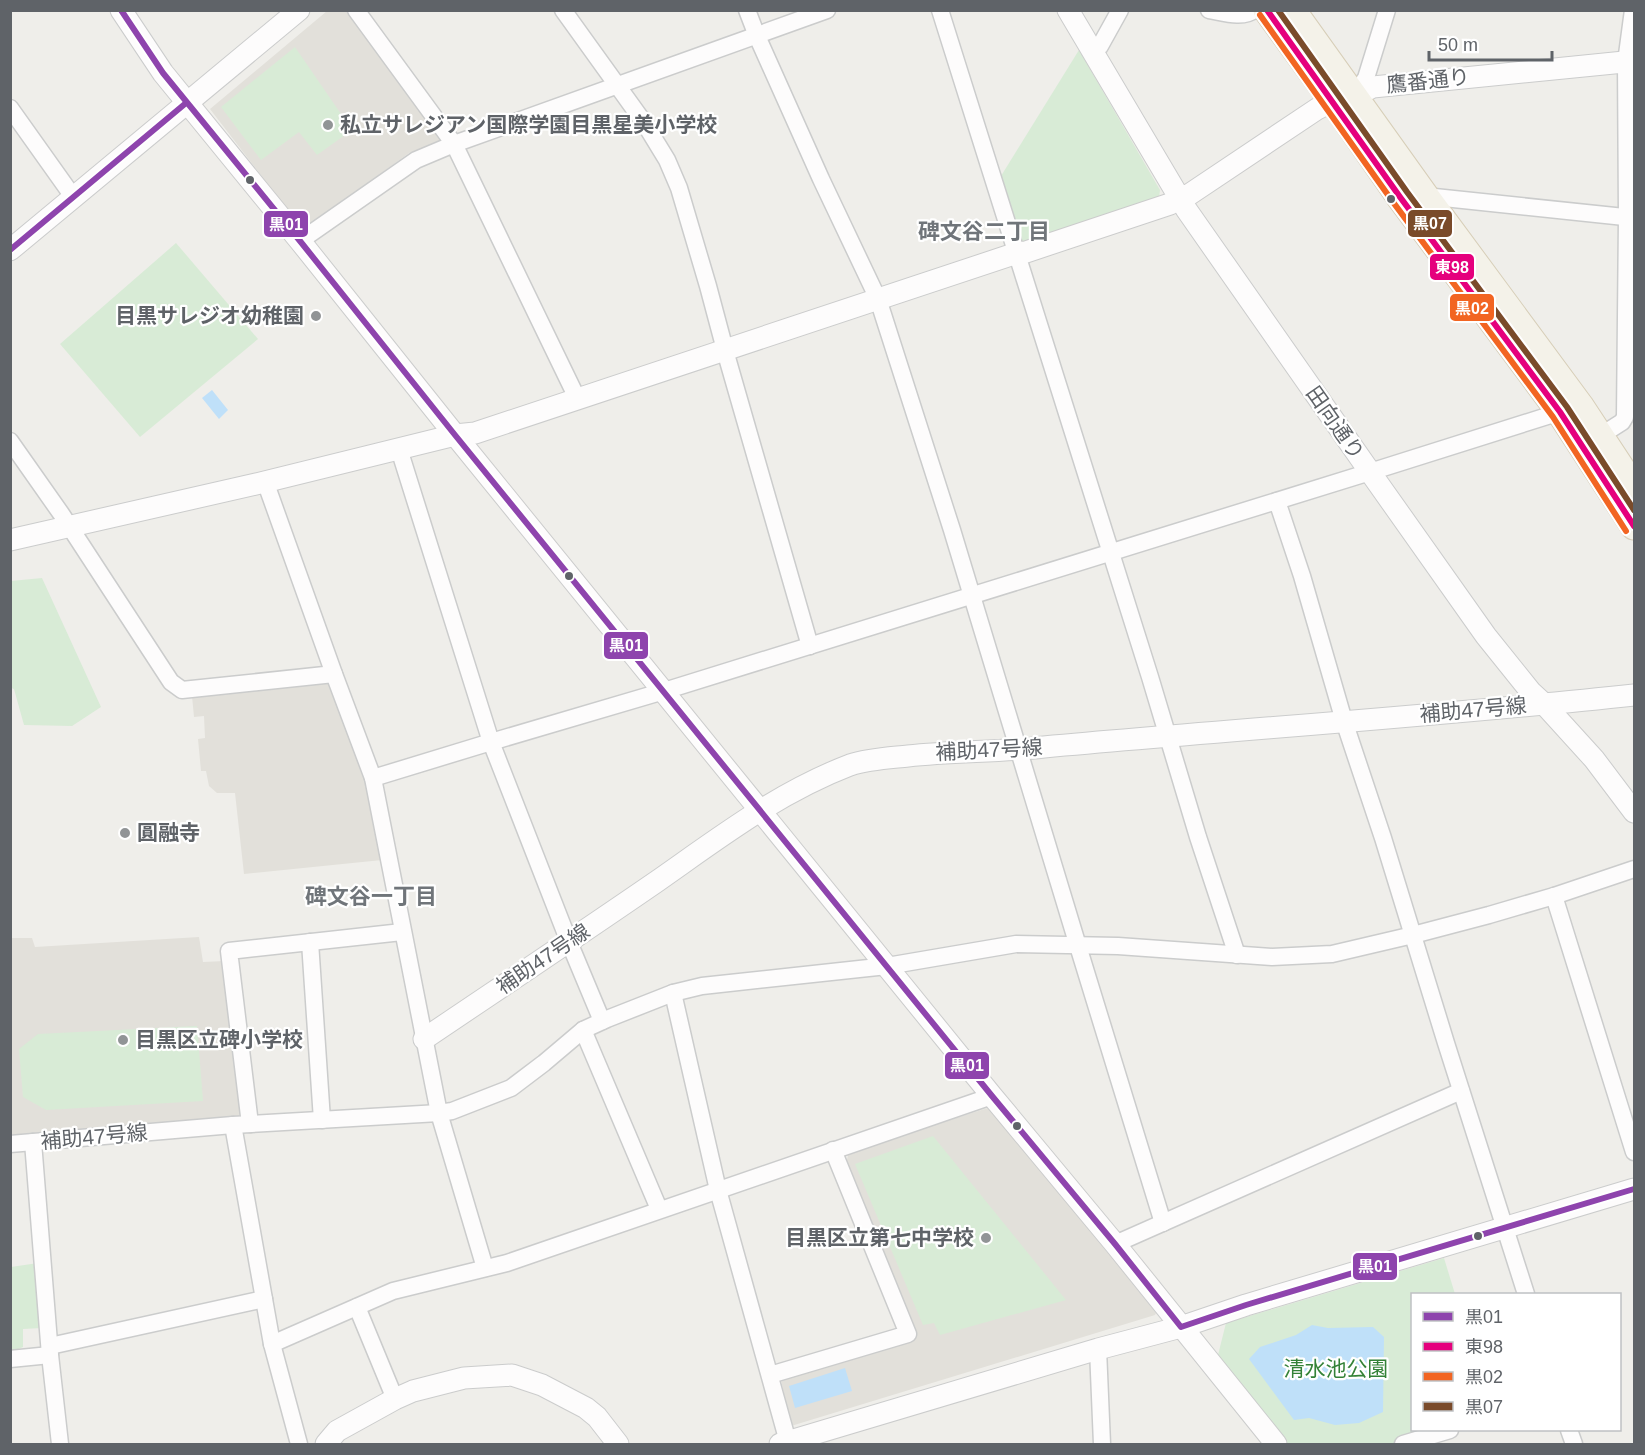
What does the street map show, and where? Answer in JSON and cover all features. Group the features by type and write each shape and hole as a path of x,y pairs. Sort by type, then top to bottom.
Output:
{"main road":[{"path":"1267,10 1425,196 1580,406 1635,488"},
{"path":"1292,10 1400,197 1560,412 1635,526"}],"street":[{"path":"121,10 163,74 186,103 1276,1444"},
{"path":"10,250 299,10"},
{"path":"356,10 454,144 578,398"},
{"path":"563,10 645,124 662,151 675,179 708,286 810,646"},
{"path":"747,10 878,299 972,595 1163,1223"},
{"path":"300,241 416,160 454,144 827,10"},
{"path":"940,10 1198,837 1237,955"},
{"name":"田向通り","path":"1068,10 1179,198 1370,472 1486,636 1531,692 1594,759 1635,812"},
{"path":"1094,52 1100,46 1120,10"},
{"path":"1209,10 1250,14 1254,10"},
{"path":"1343,99 1366,78 1387,10"},
{"path":"1600,436 1629,422 1630,62 1633,10"},
{"name":"鷹番通り","path":"10,540 265,482 455,435 475,433 1017,253 1026,252 1170,204 1190,194 1317,109 1373,87 1630,62"},
{"path":"10,108 74,198"},
{"path":"1425,196 1631,217"},
{"path":"373,778 810,646 1560,412"},
{"path":"10,441 171,682 182,690 333,674"},
{"path":"399,449 491,742 602,1021"},
{"path":"265,482 333,674 373,778 439,1113 485,1268"},
{"path":"1277,501 1302,576 1344,721 1526,1293"},
{"name":"補助47号線","path":"424,1039 760,810 802,786 855,764 933,753 1019,750 1635,695"},
{"name":"補助47号線","path":"10,1144 232,1125 452,1111 511,1088 583,1030 673,993 702,986 887,966 1016,944 1118,946 1272,957 1332,954 1413,935 1554,896 1635,869"},
{"path":"1554,896 1635,1152"},
{"path":"250,1124 230,951 402,932"},
{"path":"310,942 322,1120"},
{"path":"673,993 718,1190 770,1375 784,1443 1098,1349 1181,1327 1246,1305 1635,1189"},
{"path":"583,1030 659,1209"},
{"path":"1115,1244 1461,1091"},
{"path":"272,1344 393,1291 507,1263 992,1096"},
{"path":"232,1125 272,1344 299,1444"},
{"path":"33,1142 60,1444"},
{"path":"770,1375 908,1334 833,1150"},
{"path":"10,1359 264,1299"},
{"path":"357,1307 395,1399"},
{"path":"1098,1349 1102,1444"},
{"path":"326,1444 338,1431 413,1391 464,1378 512,1375 542,1385 586,1408 597,1417 618,1444"},
{"path":"1403,1444 1446,1431"}],"shaded area":[{"name":"私立サレジアン国際学園目黒星美小学校","path":"327,11 346,11 447,141 409,153 303,230 210,109"},
{"path":"324,681 331,685 366,781 382,860 244,874 235,793 217,793 209,786 206,771 201,771 198,739 205,738 204,716 194,717 192,696"},
{"name":"目黒区立碑小学校","path":"199,937 203,962 225,961 245,1118 11,1136 11,938 32,938 35,947"},
{"name":"目黒区立第七中学校","path":"991,1107 1156,1313 1155,1315 791,1426 781,1380 916,1337 846,1163 849,1152"}],"green space":[{"path":"295,47 352,130 317,155 299,132 261,160 221,107"},
{"path":"1079,50 1160,190 1159,198 1024,244 1020,240 1001,176"},
{"path":"176,243 258,339 140,437 60,344"},
{"path":"42,578 101,707 72,726 24,725 14,689 11,688 11,581"},
{"path":"197,1026 203,1101 46,1110 23,1097 19,1049 38,1034"},
{"path":"933,1136 1066,1300 940,1335 934,1323 923,1325 855,1164"},
{"name":"清水池公園","path":"1444,1258 1455,1293 1411,1293 1411,1431 1434,1431 1392,1444 1283,1444 1218,1355 1226,1323"},
{"path":"38,1263 42,1328 23,1329 23,1347 11,1352 11,1267"}],"water":[{"path":"212,390 228,410 219,419 202,398"},
{"path":"1312,1325 1328,1328 1373,1327 1384,1337 1383,1412 1359,1423 1335,1425 1309,1418 1294,1420 1249,1359 1260,1347 1296,1335"},
{"path":"845,1368 852,1391 795,1408 789,1386"}],"transit line":[{"name":"黒01","path":"121,10 163,73 1181,1327 1246,1305 1634,1189"},
{"name":"東98","path":"1267,10 1400,197 1560,412 1634,526"},
{"name":"黒07","path":"1278,10 1407,192 1567,407 1634,510"},
{"name":"黒02","path":"1260,15 1393,202 1553,417 1626,531"},
{"name":"黒01","path":"10,250 186,103"}],"place":[{"name":"私立サレジアン国際学園目黒星美小学校","path":"328,125"},
{"name":"目黒サレジオ幼稚園","path":"316,316"},
{"name":"圓融寺","path":"125,833"},
{"name":"目黒区立碑小学校","path":"123,1040"},
{"name":"目黒区立第七中学校","path":"986,1238"}],"district":[{"name":"碑文谷二丁目","path":"984,231"},
{"name":"碑文谷一丁目","path":"371,896"}]}
